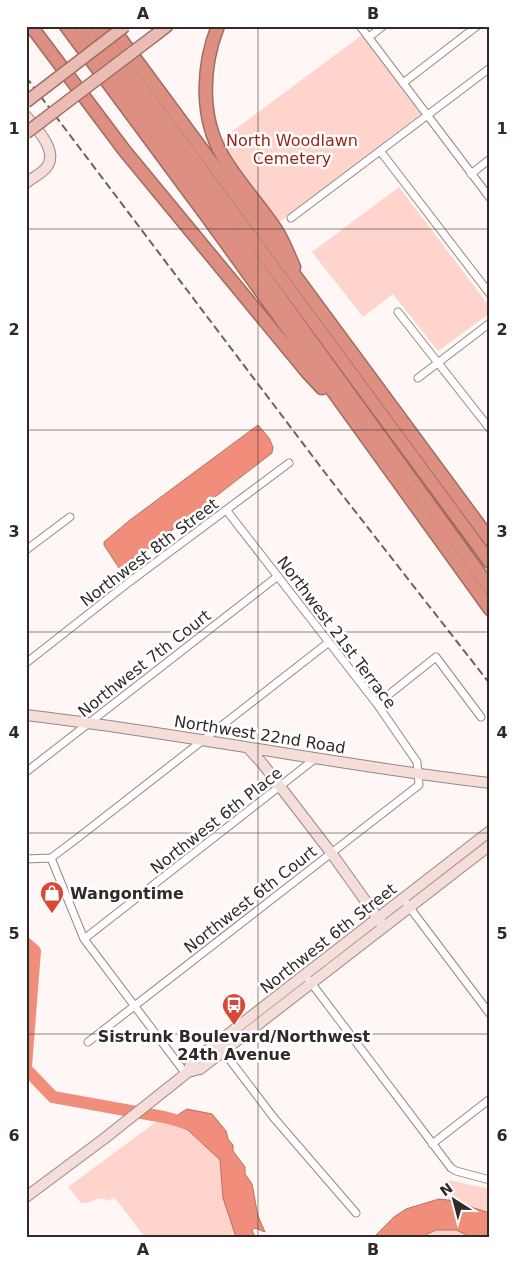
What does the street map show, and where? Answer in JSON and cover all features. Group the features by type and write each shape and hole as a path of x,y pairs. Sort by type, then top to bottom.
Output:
{"highway":[{"path":"31,26 138,167 306,372 351,418"},
{"path":"66,26 205,214 490,609"},
{"path":"81,26 490,588"},
{"path":"96,26 490,562"},
{"path":"111,26 490,540"},
{"path":"119,26 140,67"},
{"path":"218,26 210,53 206,78 207,105 214,137 226,163 278,233 306,292"}],"main road":[{"path":"26,102 125,26"},
{"path":"26,133 162,30"}],"street":[{"path":"360,26 490,198"},
{"path":"369,37 383,26"},
{"path":"403,83 477,26"},
{"path":"291,218 490,68"},
{"path":"26,116 50,151 50,161 46,168 26,183"},
{"path":"381,152 490,294"},
{"path":"471,174 490,159"},
{"path":"398,312 438,363 487,420 490,429"},
{"path":"418,378 490,323"},
{"name":"Northwest 8th Street","path":"26,663 124,586 288,464"},
{"name":"Northwest 21st Terrace","path":"227,510 377,704 417,762 419,773"},
{"path":"26,550 70,517"},
{"name":"Northwest 7th Court","path":"26,772 278,576"},
{"path":"26,859 51,858 329,642"},
{"path":"377,704 436,657 481,717"},
{"name":"Northwest 22nd Road","path":"26,715 91,723 490,783"},
{"path":"248,748 262,763 332,854 381,923"},
{"path":"261,750 262,763"},
{"name":"Northwest 6th Place","path":"84,939 316,758"},
{"name":"Northwest 6th Court","path":"88,1042 419,785 419,773"},
{"name":"Northwest 6th Street","path":"26,1196 105,1138 187,1073 200,1069 220,1047 406,903 490,831"},
{"name":"Northwest 6th Street","path":"406,903 490,845"},
{"path":"51,858 84,939 187,1073"},
{"path":"406,903 490,1014"},
{"path":"308,979 451,1168 490,1180"},
{"path":"220,1047 274,1118 356,1213"},
{"path":"432,1144 490,1099"}],"green space":[{"name":"North Woodlawn Cemetery","path":"362,35 421,114 278,223 231,157 222,141 226,136"},
{"path":"399,187 490,307 490,313 438,351 393,294 363,317 312,252"},
{"path":"160,1119 188,1130 220,1160 223,1198 236,1237 145,1237 114,1197 110,1201 100,1198 81,1203 68,1187"},
{"path":"449,1180 490,1189 490,1213 448,1200"},
{"path":"436,1230 456,1230 471,1237 421,1237"}],"shaded area":[{"path":"258,425 269,438 273,447 272,453 122,569 119,568 104,542 130,520"},
{"path":"187,1109 212,1114 226,1131 228,1139 233,1145 233,1151 245,1167 245,1174 252,1184 258,1216 265,1232 255,1228 252,1230 255,1237 236,1237 223,1198 220,1160 188,1130 178,1126 179,1114"},
{"path":"439,1199 490,1213 490,1237 471,1237 456,1230 436,1230 421,1237 374,1237 394,1217 406,1209"}],"waterway":[{"path":"26,943 35,951 26,1066"},
{"path":"26,1069 53,1097 164,1117 194,1125"}],"railway":[{"path":"26,77 326,474 490,684"}],"place":[{"name":"Wangontime","path":"52,914"},
{"name":"Sistrunk Boulevard/Northwest 24th Avenue","path":"234,1026"}]}
